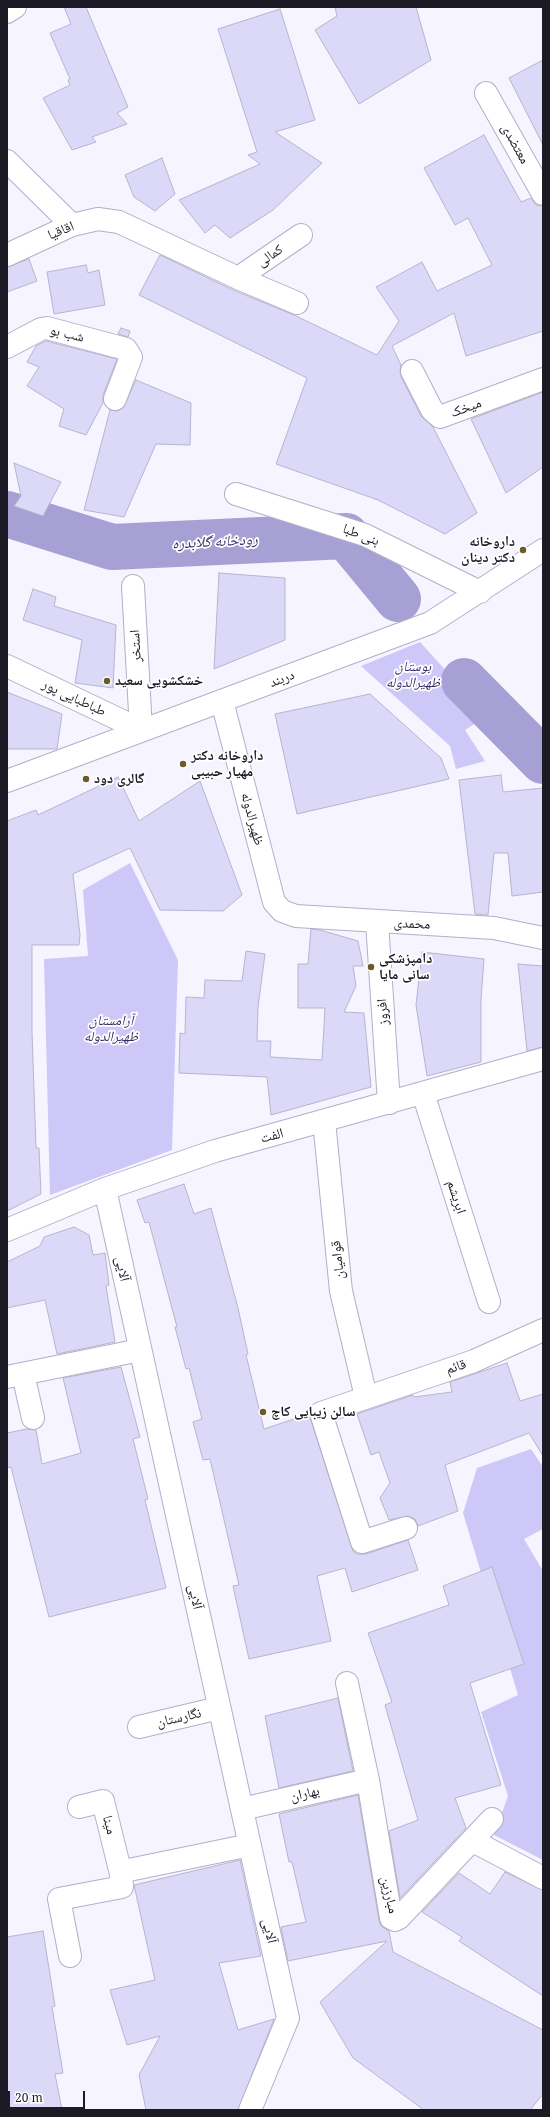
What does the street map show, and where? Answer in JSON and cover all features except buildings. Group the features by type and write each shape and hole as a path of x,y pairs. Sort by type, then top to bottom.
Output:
{"street":[{"path":"7,12 15,7"},
{"name":"معتضدی","path":"486,93 543,194"},
{"path":"7,162 72,225"},
{"name":"اقاقیا","path":"7,255 72,225 98,219 119,222 238,278 297,303"},
{"name":"کمالی","path":"238,278 301,235"},
{"name":"شب بو","path":"7,347 41,329 47,328 126,349 129,352 130,357 115,399"},
{"name":"میخک","path":"412,371 432,410 440,417 543,380"},
{"name":"بنی طبا","path":"236,494 365,535 480,592"},
{"name":"دربند","path":"7,781 141,730 222,702 430,623 543,550"},
{"name":"استخر","path":"133,586 141,730"},
{"name":"طباطبایی پور","path":"7,666 141,730"},
{"name":"ظهیرالدوله","path":"222,702 274,902 282,911"},
{"name":"محمدی","path":"282,911 296,916 494,928 543,938"},
{"name":"افروز","path":"377,922 389,1103"},
{"name":"الفت","path":"7,1230 105,1189 215,1151 543,1059"},
{"name":"ابریشم","path":"423,1093 489,1302"},
{"name":"قوامیان","path":"324,1121 341,1291 366,1397"},
{"name":"آلایی","path":"105,1189 288,2018 250,2110"},
{"name":"قائم","path":"406,1528 362,1542 321,1413 474,1361 543,1330"},
{"path":"33,1418 15,1375 140,1350"},
{"name":"مبارزین","path":"347,1683 368,1780 392,1918 395,1920 399,1918 473,1841"},
{"name":"نگارستان","path":"138,1727 219,1708"},
{"name":"بهاران","path":"242,1808 368,1780"},
{"name":"مینا","path":"79,1807 103,1801 121,1874"},
{"path":"492,1819 473,1841 543,1878"},
{"path":"70,1956 60,1899 120,1887 123,1884 121,1874 124,1871 250,1845"}],"green space":[{"name":"بوستان ظهیرالدوله","path":"420,642 487,716 465,730 485,761 456,769 450,746 361,666"},
{"name":"آرامستان ظهیرالدوله","path":"130,863 178,960 172,1150 50,1195 44,959 88,956 83,890"},
{"path":"531,1449 543,1467 543,1529 524,1539 543,1571 543,1860 494,1835 508,1796 481,1712 518,1695 463,1513 477,1468"}],"waterway":[{"name":"رودخانه گلابدره","path":"7,514 112,547 346,536 398,599"},
{"name":"رودخانه گلابدره","path":"464,681 543,761"}],"place":[{"name":"داروخانه دکتر دینان","path":"523,550"},
{"name":"خشکشویی سعید","path":"107,681"},
{"name":"داروخانه دکتر مهیار حبیبی","path":"183,764"},
{"name":"گالری دود","path":"86,779"},
{"name":"دامپزشکی سانی مایا","path":"371,967"},
{"name":"سالن زیبایی کاچ","path":"263,1412"}]}
